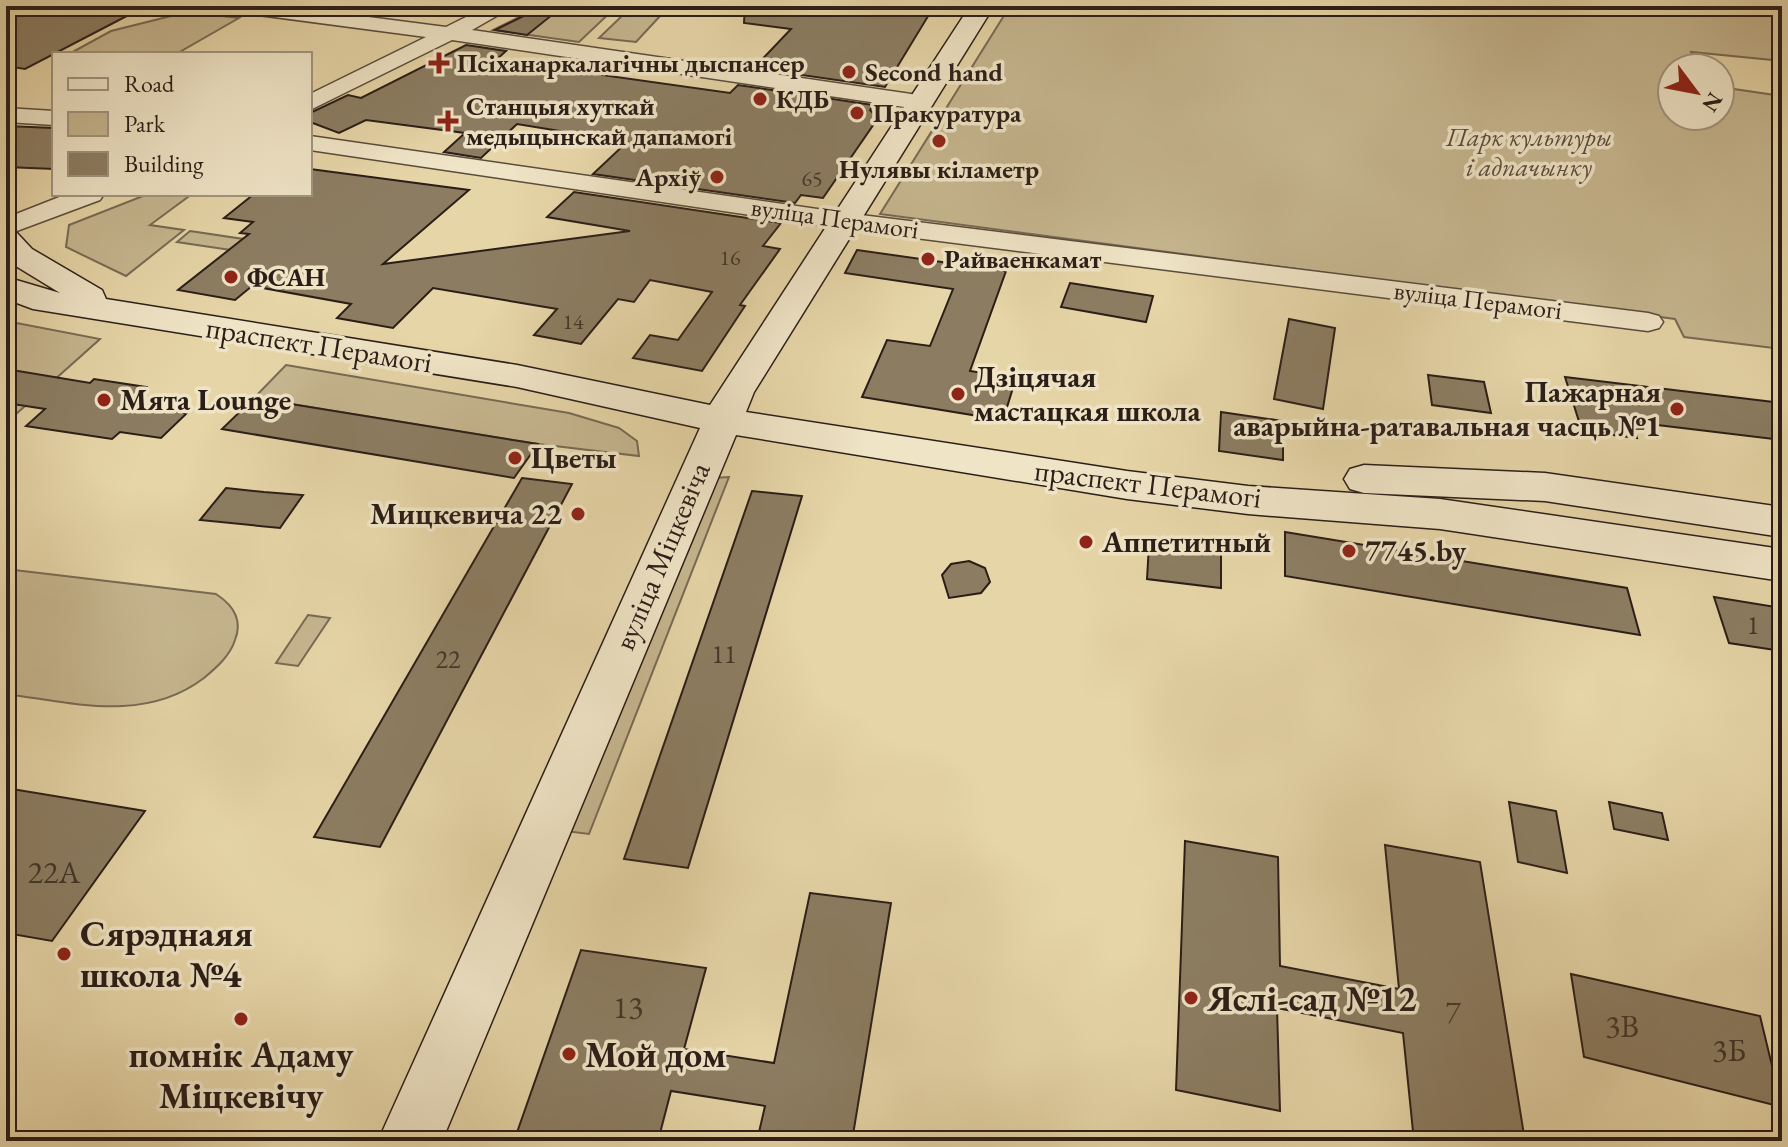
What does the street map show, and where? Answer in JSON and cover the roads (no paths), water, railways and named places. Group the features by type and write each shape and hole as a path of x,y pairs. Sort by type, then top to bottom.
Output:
{"main road":[{"name":"вуліца Міцкевіча","path":"410,1141 728,406 918,102 982,6"},
{"name":"праспект Перамогі","path":"6,240 20,256 121,311"},
{"name":"праспект Перамогі","path":"6,287 45,302 121,311 287,341 728,406 1085,454 1230,472 1545,487 1782,522"},
{"name":"праспект Перамогі","path":"728,406 1127,485 1248,500 1440,514 1782,565"}],"street":[{"path":"236,6 918,102"},
{"path":"312,102 504,6"},
{"path":"6,115 52,118"},
{"name":"вуліца Перамогі","path":"312,143 845,221 1648,322"},
{"path":"6,227 86,196"}],"place":[{"name":"Псіханаркалагічны дыспансер","path":"439,63"},
{"name":"Second hand","path":"849,72"},
{"name":"КДБ","path":"760,99"},
{"name":"Пракуратура","path":"857,113"},
{"name":"Станцыя хуткай медыцынскай дапамогі","path":"448,121"},
{"name":"Нулявы кіламетр","path":"939,141"},
{"name":"Архіў","path":"717,177"},
{"name":"Райваенкамат","path":"928,259"},
{"name":"ФСАН","path":"231,277"},
{"name":"Дзіцячая мастацкая школа","path":"958,394"},
{"name":"Мята Lounge","path":"104,400"},
{"name":"Пажарная аварыйна-ратавальная часць №1","path":"1677,409"},
{"name":"Цветы","path":"515,458"},
{"name":"Мицкевича 22","path":"578,514"},
{"name":"Аппетитный","path":"1086,542"},
{"name":"7745.by","path":"1349,551"},
{"name":"Сярэднаяя школа №4","path":"64,954"},
{"name":"Яслі-сад №12","path":"1191,998"},
{"name":"помнік Адаму Міцкевічу","path":"241,1019"},
{"name":"Мой дом","path":"569,1054"}],"park label":[{"name":"Парк культуры і адпачынку","path":"1529,152"}]}
